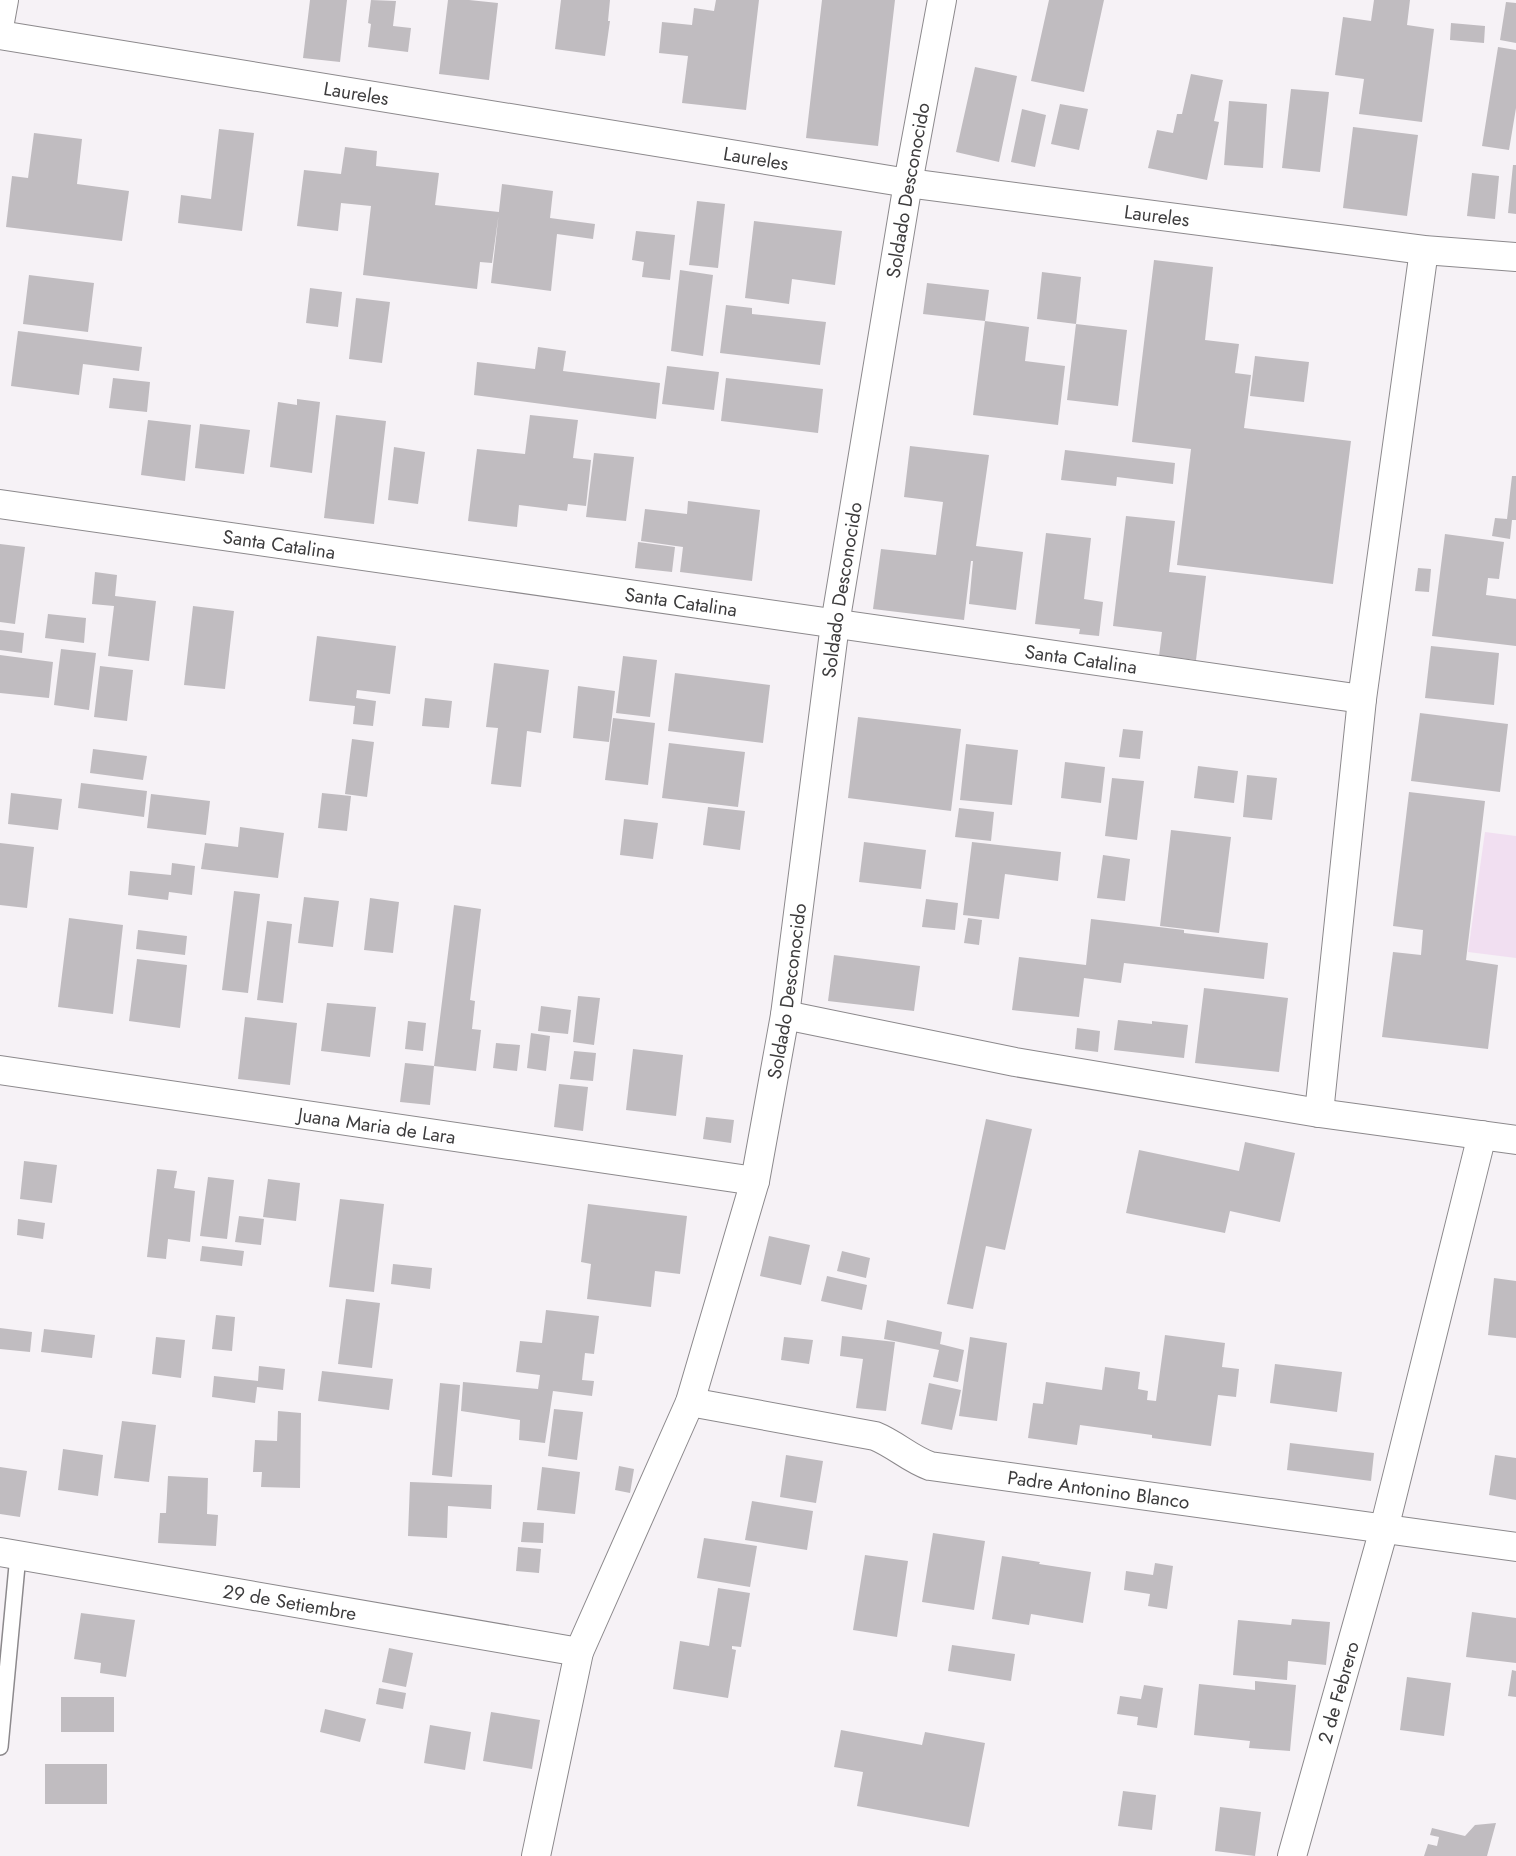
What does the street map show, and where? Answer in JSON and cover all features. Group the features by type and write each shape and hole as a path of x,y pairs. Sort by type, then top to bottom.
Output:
{"street":[{"path":"0,22 4,0"},
{"name":"Soldado Desconocido","path":"536,1856 579,1652 690,1402 755,1181 785,1015 835,624 908,183 942,0"},
{"name":"Laureles","path":"0,35 908,183 1424,250 1516,257"},
{"path":"1320,1113 1362,700 1424,250"},
{"name":"Santa Catalina","path":"0,504 1362,700"},
{"path":"785,1015 1015,1062 1320,1113 1516,1140"},
{"name":"Juana Maria de Lara","path":"0,1070 755,1181"},
{"name":"2 de Febrero","path":"1292,1856 1384,1529 1482,1135"},
{"name":"Padre Antonino Blanco","path":"690,1402 875,1436 930,1466 1516,1547"},
{"name":"29 de Setiembre","path":"9,1554 579,1652"}],"lane":[{"path":"0,1747 9,1554"}],"shaded area":[{"path":"1485,832 1516,836 1516,958 1468,952"}],"building":[{"path":"310,0 347,0 340,62 303,58"},
{"path":"371,0 396,1 393,26 411,28 408,52 368,47 371,24 368,23"},
{"path":"448,0 498,3 489,80 439,74"},
{"path":"561,0 610,0 608,21 610,21 605,56 555,49"},
{"path":"716,0 759,0 746,110 682,103 688,56 659,53 662,22 692,25 694,8 714,11"},
{"path":"822,0 895,0 878,146 806,138"},
{"path":"1049,0 1104,0 1084,92 1031,81"},
{"path":"1374,0 1410,0 1407,25 1434,29 1422,122 1359,114 1364,79 1335,75 1343,17 1371,21"},
{"path":"1506,2 1516,3 1516,43 1500,40"},
{"path":"1451,23 1485,26 1484,43 1450,40"},
{"path":"1498,47 1516,50 1516,108 1509,150 1482,146"},
{"path":"975,67 1017,76 999,162 956,152"},
{"path":"1191,74 1223,80 1214,121 1219,122 1207,180 1148,168 1157,130 1173,133 1177,114 1182,114"},
{"path":"1291,89 1329,92 1320,172 1282,168"},
{"path":"1229,101 1267,104 1263,168 1224,165"},
{"path":"1060,104 1088,109 1079,150 1051,144"},
{"path":"1022,109 1046,115 1035,167 1011,162"},
{"path":"1353,127 1418,135 1407,216 1343,208"},
{"path":"219,129 254,133 242,231 178,223 181,195 211,199"},
{"path":"34,133 82,139 77,184 129,191 122,241 6,227 12,176 28,178"},
{"path":"345,147 377,151 376,166 439,173 435,205 499,212 492,263 480,262 477,289 363,275 371,206 341,203 338,231 297,226 304,170 341,174"},
{"path":"1513,165 1516,165 1516,214 1508,213"},
{"path":"1472,173 1499,176 1495,219 1467,216"},
{"path":"502,184 553,191 550,218 595,224 593,239 557,234 551,291 491,283"},
{"path":"697,201 725,204 718,268 689,265"},
{"path":"754,221 842,231 835,285 792,279 789,304 745,298"},
{"path":"636,231 675,235 670,280 642,277 644,262 632,260"},
{"path":"1154,260 1213,267 1205,340 1239,344 1235,373 1251,375 1244,428 1351,441 1333,584 1177,565 1191,449 1132,442"},
{"path":"680,270 713,275 703,356 671,351"},
{"path":"1042,272 1081,277 1076,324 1037,319"},
{"path":"29,275 94,283 88,332 23,324"},
{"path":"927,283 989,290 985,321 923,314"},
{"path":"310,288 342,292 338,327 306,323"},
{"path":"356,298 390,302 382,363 349,359"},
{"path":"726,305 752,308 752,314 826,322 820,365 720,353"},
{"path":"985,321 1029,327 1025,361 1065,366 1058,425 973,415"},
{"path":"1076,324 1127,330 1118,406 1067,400"},
{"path":"18,331 142,347 139,371 83,364 79,395 11,386"},
{"path":"538,347 566,351 563,371 660,383 656,419 474,395 477,362 535,369"},
{"path":"1255,356 1309,362 1304,402 1250,396"},
{"path":"667,366 719,372 714,410 662,404"},
{"path":"113,378 150,382 147,412 109,408"},
{"path":"726,378 823,389 818,433 721,421"},
{"path":"297,399 320,402 312,473 270,467 278,402 297,405"},
{"path":"336,415 386,421 374,524 324,518"},
{"path":"530,415 578,420 573,458 591,460 586,506 568,504 567,511 519,505 517,527 468,521 477,449 525,454"},
{"path":"148,420 191,425 185,481 141,475"},
{"path":"200,424 250,430 244,474 195,468"},
{"path":"910,446 989,455 976,546 1023,552 1016,610 969,604 973,561 971,561 964,620 873,609 881,549 936,555 943,502 904,497"},
{"path":"394,447 425,452 418,504 388,500"},
{"path":"1065,450 1175,463 1173,484 1117,477 1116,486 1061,480"},
{"path":"594,453 634,457 626,521 586,517"},
{"path":"1512,476 1516,476 1516,520 1512,520 1510,539 1492,536 1495,518 1507,519"},
{"path":"688,501 760,510 752,581 680,572 683,547 641,541 645,509 687,514"},
{"path":"1126,516 1175,521 1169,572 1206,576 1196,660 1159,656 1162,632 1113,626"},
{"path":"1046,533 1091,538 1084,599 1103,602 1099,636 1079,634 1080,629 1035,624"},
{"path":"1445,534 1504,542 1499,579 1488,578 1486,595 1516,599 1516,646 1432,636"},
{"path":"638,542 675,547 672,572 635,568"},
{"path":"0,544 25,547 15,624 0,622"},
{"path":"1418,568 1431,569 1429,592 1415,591"},
{"path":"95,572 117,575 115,596 156,601 149,661 108,656 114,606 92,604"},
{"path":"193,606 234,611 225,689 184,685"},
{"path":"48,614 86,618 84,643 45,638"},
{"path":"0,630 24,633 22,653 0,650"},
{"path":"317,636 396,646 390,694 357,690 356,698 376,701 373,726 353,724 355,706 309,701"},
{"path":"1431,646 1499,653 1494,705 1425,698"},
{"path":"61,649 96,653 89,710 54,705"},
{"path":"0,655 53,662 49,698 0,693"},
{"path":"623,656 657,660 650,717 616,713"},
{"path":"494,663 549,670 541,733 527,731 521,787 491,784 498,728 486,727"},
{"path":"100,666 133,670 127,721 94,717"},
{"path":"675,673 770,685 763,743 668,731"},
{"path":"578,686 615,691 609,742 573,738"},
{"path":"425,698 452,701 449,728 422,726"},
{"path":"1420,713 1508,724 1500,792 1411,781"},
{"path":"858,717 961,729 951,811 848,798"},
{"path":"613,718 655,723 648,785 605,780"},
{"path":"1123,729 1143,731 1140,759 1119,757"},
{"path":"352,739 374,742 367,797 345,794"},
{"path":"669,743 745,752 738,807 662,798"},
{"path":"966,744 1018,750 1012,805 960,800"},
{"path":"93,749 147,756 143,780 90,773"},
{"path":"1065,762 1105,767 1101,803 1061,798"},
{"path":"1198,766 1238,771 1234,803 1194,798"},
{"path":"1247,775 1277,778 1272,820 1243,817"},
{"path":"1112,778 1144,781 1137,840 1105,836"},
{"path":"81,783 147,791 144,817 78,808"},
{"path":"1409,792 1485,801 1466,960 1498,965 1488,1049 1382,1037 1393,952 1421,955 1423,930 1393,926"},
{"path":"11,793 62,799 58,830 8,824"},
{"path":"322,793 351,796 347,831 318,828"},
{"path":"151,794 210,801 206,835 147,828"},
{"path":"708,807 745,811 740,850 703,845"},
{"path":"959,808 994,812 991,841 955,837"},
{"path":"624,819 658,823 653,859 620,855"},
{"path":"240,827 284,833 278,878 201,869 205,843 238,847"},
{"path":"1171,830 1231,837 1219,933 1160,926"},
{"path":"864,842 926,850 921,889 859,882"},
{"path":"972,842 1061,852 1058,881 1005,874 999,919 963,915"},
{"path":"0,843 34,847 27,908 0,905"},
{"path":"1103,855 1130,859 1125,901 1097,898"},
{"path":"172,863 195,866 192,895 169,892 168,900 128,895 130,871 171,875"},
{"path":"234,891 260,894 248,993 222,990"},
{"path":"304,897 339,901 333,947 298,943"},
{"path":"370,898 399,902 393,953 364,950"},
{"path":"926,899 958,903 955,930 922,927"},
{"path":"454,905 481,909 470,1000 475,1001 472,1029 481,1030 476,1071 434,1066"},
{"path":"69,918 123,925 113,1014 58,1007"},
{"path":"968,918 982,920 979,945 964,943"},
{"path":"1091,919 1184,930 1184,933 1268,943 1264,979 1124,963 1121,983 1084,978 1079,1017 1012,1010 1019,957 1086,965"},
{"path":"267,921 292,924 283,1003 257,1000"},
{"path":"138,930 187,936 185,955 136,949"},
{"path":"834,955 920,966 914,1011 828,1001"},
{"path":"137,959 187,965 180,1028 129,1021"},
{"path":"1204,988 1288,998 1279,1072 1195,1063"},
{"path":"578,996 600,998 594,1045 573,1042"},
{"path":"327,1003 376,1007 370,1057 321,1051"},
{"path":"541,1006 571,1010 568,1034 538,1031"},
{"path":"245,1017 297,1023 290,1085 238,1079"},
{"path":"1118,1020 1152,1024 1152,1021 1188,1025 1184,1058 1114,1050"},
{"path":"408,1021 426,1023 423,1051 405,1049"},
{"path":"1077,1028 1100,1031 1098,1052 1075,1049"},
{"path":"531,1033 550,1036 546,1071 527,1068"},
{"path":"496,1043 520,1045 517,1071 493,1068"},
{"path":"633,1049 683,1055 676,1116 626,1110"},
{"path":"574,1051 596,1053 593,1081 570,1079"},
{"path":"405,1063 434,1066 430,1105 400,1102"},
{"path":"559,1084 588,1087 583,1131 554,1127"},
{"path":"706,1117 734,1120 731,1143 703,1139"},
{"path":"986,1119 1032,1129 1005,1250 986,1246 973,1309 947,1304"},
{"path":"1245,1142 1295,1153 1280,1222 1230,1211 1225,1233 1126,1213 1139,1150 1239,1171"},
{"path":"24,1161 57,1165 52,1203 20,1199"},
{"path":"157,1169 177,1171 174,1188 195,1191 190,1242 168,1239 166,1259 147,1257"},
{"path":"208,1177 234,1180 227,1239 200,1236"},
{"path":"268,1179 300,1183 296,1221 263,1217"},
{"path":"340,1199 384,1204 374,1292 329,1287"},
{"path":"588,1204 687,1216 680,1274 655,1271 651,1307 587,1299 591,1264 581,1262"},
{"path":"239,1216 264,1219 261,1245 235,1242"},
{"path":"18,1219 45,1223 43,1239 17,1235"},
{"path":"769,1236 810,1245 801,1285 760,1276"},
{"path":"202,1246 244,1251 242,1266 200,1261"},
{"path":"842,1251 870,1258 866,1278 837,1271"},
{"path":"393,1264 432,1268 430,1289 391,1284"},
{"path":"827,1276 867,1285 862,1310 821,1301"},
{"path":"1494,1278 1516,1281 1516,1338 1488,1335"},
{"path":"346,1299 380,1303 372,1368 338,1364"},
{"path":"546,1310 599,1316 594,1354 585,1353 582,1380 594,1381 592,1396 553,1391 545,1443 519,1440 520,1420 461,1411 463,1382 538,1389 540,1375 516,1372 520,1341 542,1343"},
{"path":"216,1315 235,1317 232,1351 212,1349"},
{"path":"887,1320 942,1332 940,1344 964,1350 958,1382 933,1377 939,1350 884,1339"},
{"path":"0,1328 32,1332 30,1352 0,1349"},
{"path":"44,1329 95,1335 92,1358 41,1352"},
{"path":"1165,1335 1225,1343 1222,1367 1239,1369 1236,1397 1218,1395 1211,1446 1152,1438 1152,1435 1080,1425 1077,1445 1028,1438 1033,1403 1043,1404 1046,1382 1102,1390 1105,1367 1140,1372 1138,1389 1148,1391 1147,1400 1156,1401"},
{"path":"842,1336 895,1342 886,1411 856,1408 863,1359 840,1356"},
{"path":"156,1337 185,1340 181,1378 152,1374"},
{"path":"784,1337 813,1340 809,1364 781,1360"},
{"path":"970,1337 1007,1343 997,1421 959,1416"},
{"path":"1275,1364 1342,1372 1337,1412 1270,1403"},
{"path":"259,1366 285,1369 283,1390 257,1387 255,1403 212,1397 214,1376 258,1381"},
{"path":"322,1371 393,1379 389,1410 318,1401"},
{"path":"440,1383 460,1385 452,1477 432,1475"},
{"path":"929,1383 961,1390 952,1430 921,1424"},
{"path":"554,1409 583,1412 577,1460 548,1456"},
{"path":"278,1411 301,1413 300,1488 261,1487 262,1472 253,1472 255,1440 277,1441"},
{"path":"122,1421 156,1425 149,1482 114,1478"},
{"path":"1290,1443 1374,1453 1371,1481 1287,1470"},
{"path":"63,1449 103,1455 98,1496 58,1490"},
{"path":"786,1455 823,1461 816,1503 780,1497"},
{"path":"1495,1455 1516,1458 1516,1500 1489,1495"},
{"path":"619,1466 634,1469 630,1493 615,1490"},
{"path":"0,1467 27,1471 20,1517 0,1514"},
{"path":"542,1467 580,1472 575,1514 537,1510"},
{"path":"168,1476 208,1478 207,1514 218,1515 216,1546 158,1543 160,1513 166,1513"},
{"path":"410,1482 492,1485 491,1509 448,1506 447,1538 408,1536"},
{"path":"752,1501 813,1511 807,1550 745,1540"},
{"path":"523,1522 544,1523 543,1543 521,1542"},
{"path":"933,1533 985,1541 974,1610 922,1602"},
{"path":"704,1538 757,1546 750,1587 697,1578"},
{"path":"518,1547 541,1549 539,1573 516,1571"},
{"path":"865,1555 908,1561 897,1637 853,1630"},
{"path":"1002,1556 1091,1572 1083,1623 1031,1614 1029,1625 992,1619"},
{"path":"1155,1563 1173,1566 1167,1609 1148,1606 1150,1594 1124,1590 1126,1571 1153,1575"},
{"path":"718,1588 750,1593 741,1647 732,1646 732,1649 736,1650 728,1698 673,1689 680,1641 709,1646"},
{"path":"1472,1612 1516,1618 1516,1663 1466,1657"},
{"path":"81,1613 135,1620 126,1677 100,1673 101,1663 74,1659"},
{"path":"1292,1619 1330,1622 1326,1665 1288,1661 1287,1680 1233,1675 1238,1620 1291,1625"},
{"path":"952,1645 1015,1654 1011,1681 948,1671"},
{"path":"389,1648 413,1653 406,1687 382,1682"},
{"path":"1512,1670 1516,1671 1516,1697 1508,1696"},
{"path":"1407,1677 1451,1683 1444,1736 1400,1730"},
{"path":"1255,1681 1296,1685 1290,1751 1249,1748 1250,1741 1194,1735 1199,1684 1255,1690"},
{"path":"1144,1685 1163,1688 1157,1728 1137,1725 1138,1717 1117,1714 1120,1696 1141,1699"},
{"path":"379,1688 406,1693 403,1709 376,1704"},
{"path":"61,1697 114,1697 114,1732 61,1732"},
{"path":"325,1709 366,1719 360,1742 320,1732"},
{"path":"491,1712 540,1720 532,1769 483,1761"},
{"path":"430,1725 471,1732 465,1770 424,1763"},
{"path":"841,1730 922,1745 925,1732 985,1743 969,1827 857,1806 863,1772 834,1767"},
{"path":"45,1764 107,1764 107,1804 45,1804"},
{"path":"1123,1791 1156,1795 1152,1830 1118,1826"},
{"path":"1220,1807 1261,1812 1255,1856 1215,1851"},
{"path":"1496,1823 1487,1856 1424,1856 1428,1844 1437,1846 1439,1837 1430,1835 1432,1828 1465,1836 1475,1825"}]}
